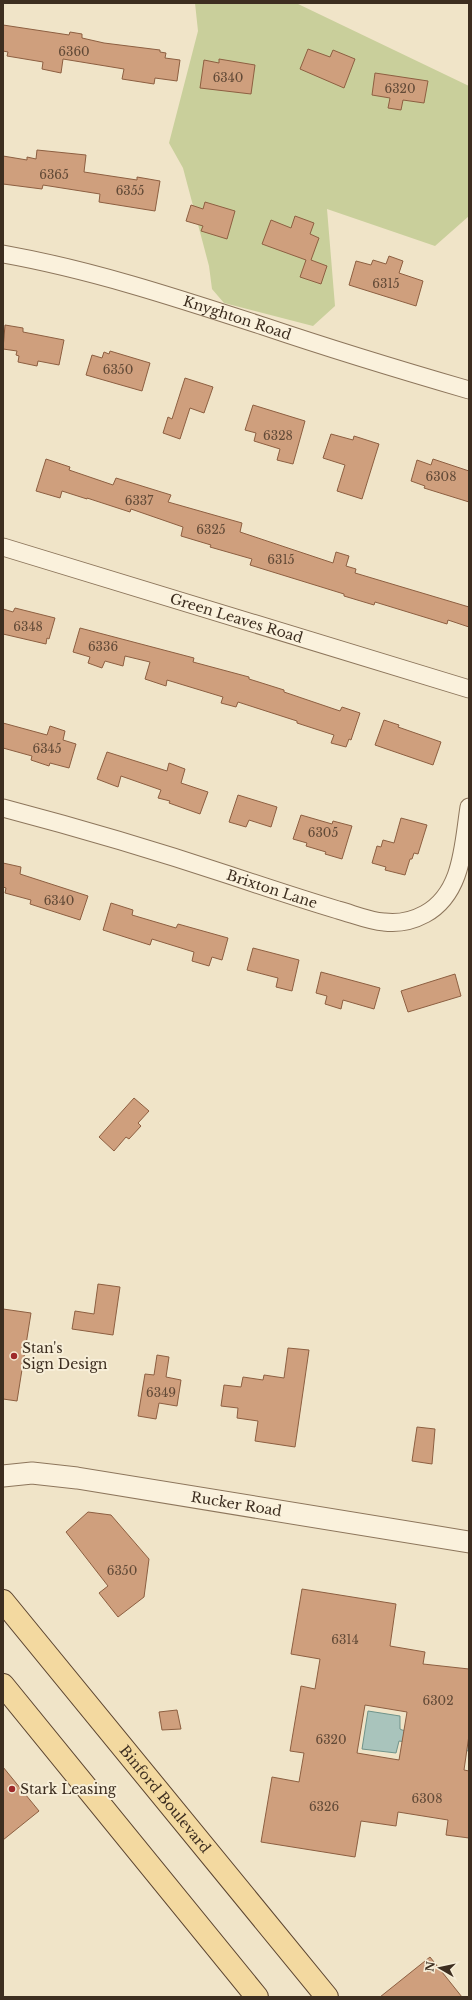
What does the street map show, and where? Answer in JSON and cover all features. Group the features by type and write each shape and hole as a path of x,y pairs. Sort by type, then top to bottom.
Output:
{"main road":[{"name":"Binford Boulevard","path":"3,1601 327,1997"},
{"path":"3,1685 257,1997"}],"street":[{"name":"Knyghton Road","path":"3,254 74,269 139,286 299,338 469,390"},
{"name":"Green Leaves Road","path":"3,547 469,689"},
{"name":"Brixton Lane","path":"3,808 150,849 376,921 394,923 413,920 426,914 438,905 449,893 458,873 469,807"},
{"name":"Rucker Road","path":"3,1476 32,1473 70,1477 469,1542"}],"green space":[{"path":"195,3 296,3 469,86 469,216 435,246 327,209 335,306 313,326 224,303 212,289 209,266 183,168 169,143 198,31"}],"water":[{"path":"368,1711 400,1716 400,1729 402,1730 469,1741 469,1751 399,1741 396,1753 362,1749"}],"building":[{"path":"3,25 69,35 70,32 82,34 82,38 104,43 160,50 160,52 166,53 165,58 180,60 177,81 155,78 154,84 122,79 124,69 63,59 61,73 42,69 43,62 7,56 8,52 3,51"},
{"path":"308,49 330,57 333,50 355,59 344,88 300,69"},
{"path":"219,59 255,65 251,94 200,88 204,60 219,63"},
{"path":"375,73 428,81 424,103 403,100 401,110 388,108 390,98 372,95"},
{"path":"37,150 86,155 84,172 137,180 137,177 160,181 155,211 99,202 100,194 43,185 42,189 3,184 3,156 27,160 27,157 36,159"},
{"path":"205,202 235,211 227,239 201,231 203,226 186,221 191,205 203,209"},
{"path":"295,216 314,223 310,234 319,238 311,260 327,266 321,284 300,277 306,260 262,244 271,220 291,228"},
{"path":"389,256 403,261 399,273 423,281 416,306 349,285 356,261 371,265 373,260 386,264"},
{"path":"5,325 23,328 23,332 64,340 59,365 38,361 37,366 18,362 19,356 16,355 17,351 3,349"},
{"path":"110,351 150,363 142,391 86,375 92,355 102,358 104,352 109,354"},
{"path":"185,378 213,387 204,413 190,408 180,439 163,433 168,417 172,419"},
{"path":"253,405 305,421 293,464 277,460 280,449 254,441 256,433 245,430"},
{"path":"331,434 353,440 354,436 379,444 362,499 337,491 345,465 323,458"},
{"path":"46,459 70,467 69,470 113,485 116,478 171,495 168,502 242,523 240,532 333,563 336,552 349,556 346,566 356,569 355,573 469,607 469,627 448,620 447,624 375,602 374,605 344,596 344,594 250,565 252,559 210,547 211,545 181,536 183,527 131,509 130,512 62,491 60,498 36,491"},
{"path":"433,459 469,471 469,502 424,488 425,486 411,481 417,460 431,465"},
{"path":"15,608 55,618 46,644 3,634 3,609 13,612"},
{"path":"80,628 194,658 193,662 249,677 249,679 284,690 284,692 340,711 342,707 360,713 351,740 349,739 346,747 331,743 334,735 297,723 297,721 238,702 236,707 221,703 223,697 167,680 166,686 145,679 150,662 125,656 123,666 105,661 102,668 88,663 90,657 73,652"},
{"path":"384,720 399,725 398,727 441,742 433,765 375,745"},
{"path":"3,723 47,735 50,726 65,731 63,740 76,744 69,768 50,763 49,766 31,760 32,756 3,748"},
{"path":"107,752 167,771 169,763 185,769 181,783 208,792 200,814 169,803 170,801 158,798 161,790 121,776 118,787 97,779"},
{"path":"238,795 277,807 271,827 249,820 246,827 229,822"},
{"path":"301,815 332,824 333,821 352,826 342,859 325,854 326,852 306,846 307,843 293,839"},
{"path":"401,818 427,825 418,854 414,853 412,859 410,859 405,875 385,870 386,867 372,863 377,846 381,847 383,840 394,843"},
{"path":"3,863 21,867 20,874 88,896 80,920 30,904 31,900 5,893 6,888 3,887"},
{"path":"111,903 133,910 132,915 176,928 178,924 228,938 222,960 212,957 209,966 192,961 194,952 152,939 150,945 103,930"},
{"path":"253,948 299,960 292,991 276,987 278,978 247,970"},
{"path":"321,972 380,988 374,1009 343,1000 341,1009 325,1004 327,996 316,993"},
{"path":"455,974 461,996 408,1012 401,991"},
{"path":"134,1098 149,1111 138,1123 141,1126 129,1139 126,1137 114,1151 99,1137"},
{"path":"98,1284 120,1287 113,1335 72,1329 75,1311 94,1314"},
{"name":"Stan's Sign Design","path":"3,1309 31,1313 17,1401 3,1399"},
{"path":"288,1348 309,1350 295,1447 255,1441 258,1421 237,1418 238,1408 221,1406 224,1385 241,1387 243,1377 263,1380 264,1375 284,1378"},
{"path":"157,1355 169,1357 166,1377 181,1380 177,1406 159,1403 156,1419 138,1416 145,1374 154,1375"},
{"path":"417,1427 435,1429 432,1464 412,1461"},
{"path":"88,1512 111,1515 149,1559 144,1597 118,1617 99,1593 108,1586 66,1532"},
{"path":"302,1589 396,1604 390,1646 425,1652 423,1664 469,1669 469,1735 464,1770 469,1771 469,1838 446,1835 448,1820 398,1812 396,1826 361,1821 355,1857 261,1842 272,1777 299,1782 304,1753 290,1751 301,1686 315,1689 320,1659 291,1654","holes":["365,1705 407,1712 399,1760 357,1753"]},
{"path":"177,1710 181,1729 162,1730 159,1712"},
{"name":"Stark Leasing","path":"3,1767 39,1811 3,1840"},
{"path":"430,1957 462,1997 380,1997"}],"place":[{"name":"Stan's Sign Design","path":"14,1356"},
{"name":"Stark Leasing","path":"12,1789"}]}
